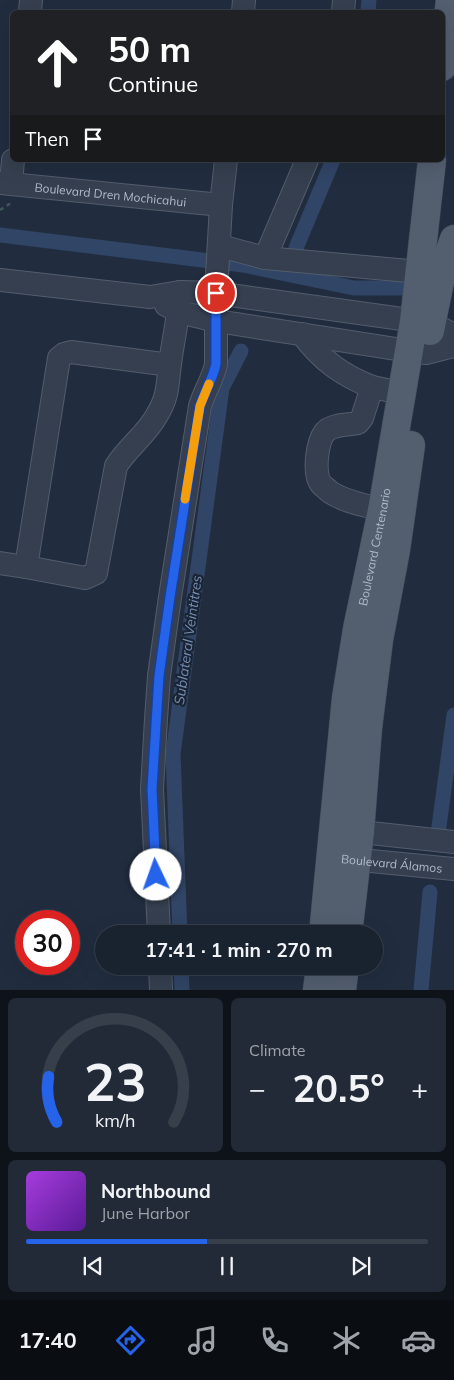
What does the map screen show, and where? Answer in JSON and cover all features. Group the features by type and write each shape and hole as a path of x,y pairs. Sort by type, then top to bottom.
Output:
{"main road":[{"path":"445,48 451,10"},
{"name":"Boulevard Centenario","path":"348,925 344,858 333,829 348,681 358,620 382,510 401,393 417,352 433,327 438,274 432,162"},
{"name":"Boulevard Centenario","path":"438,274 454,239"},
{"name":"Boulevard Centenario","path":"325,925 344,858 360,832 368,728 379,640 396,550 417,352"},
{"path":"317,990 319,975"},
{"path":"342,990 344,975"}],"street":[{"path":"5,183 12,162"},
{"path":"159,925 152,797 159,676 200,406 204,392 214,375 216,364 218,266 221,205 226,162"},
{"path":"265,258 305,162"},
{"name":"Boulevard Dren Mochicahui","path":"5,183 221,205"},
{"path":"0,563 85,578 96,573 116,466 124,454 149,428 158,414 168,390 180,302 218,266 265,258 438,274"},
{"path":"218,266 433,327"},
{"path":"0,280 180,302 217,321 417,352 454,346"},
{"path":"302,334 315,352 352,379 372,387 401,393"},
{"path":"26,568 59,358 71,352 170,365"},
{"path":"372,387 362,418 358,423 338,426 326,431 320,442 317,472 320,484 330,492 344,499 382,510"},
{"path":"333,829 454,842"},
{"name":"Boulevard Álamos","path":"344,858 454,869"},
{"path":"160,975 161,990"}],"waterway":[{"path":"368,10 369,0"},
{"path":"296,248 332,162"},
{"path":"0,235 243,265 354,288 415,288"},
{"name":"Sublateral Veintitres","path":"180,925 173,754 222,388 241,351"},
{"path":"438,834 454,715"},
{"path":"421,990 430,892"},
{"name":"Sublateral Veintitres","path":"181,975 182,990"}],"slow traffic":[{"path":"185,499 200,406 204,392 209,384"}],"route":[{"path":"156,875 152,789 159,676 200,406 204,392 214,375 216,364 216,293"}]}
